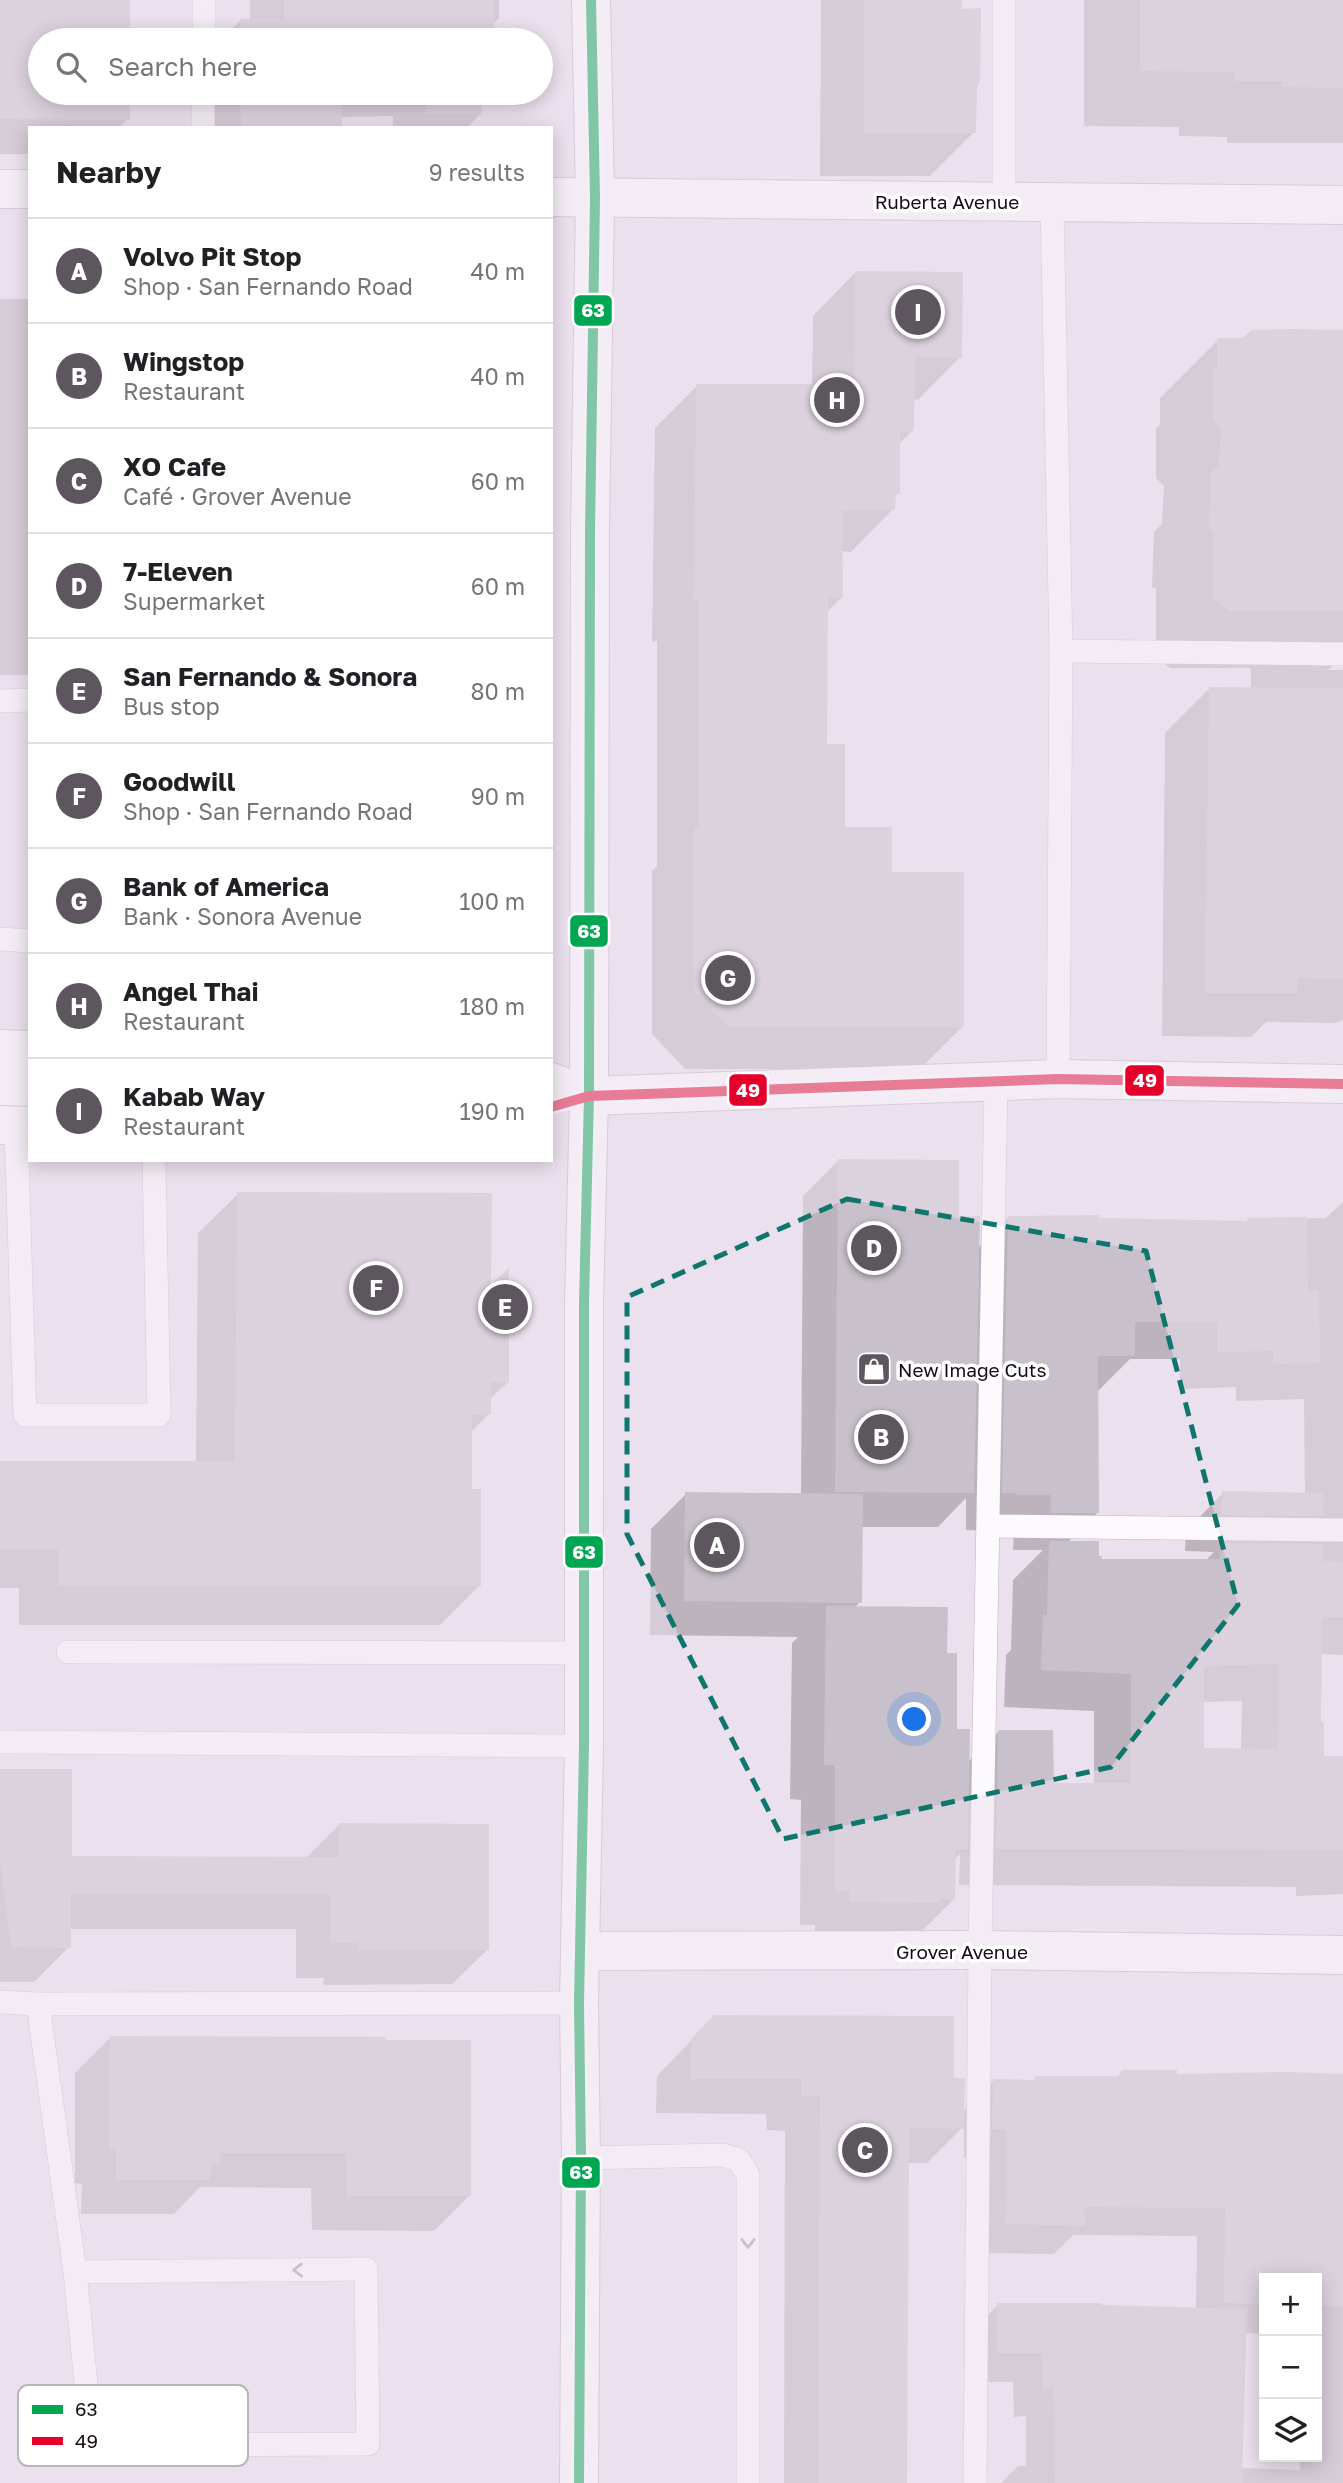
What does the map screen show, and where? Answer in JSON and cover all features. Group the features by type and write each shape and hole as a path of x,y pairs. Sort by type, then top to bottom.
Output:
{"main road":[{"path":"579,2483 579,2003 584,1746 584,1303 589,1096 590,532 595,197 591,0"},
{"path":"0,189 28,189"},
{"name":"Ruberta Avenue","path":"553,197 1343,205"},
{"path":"0,1049 28,1049"},
{"path":"553,1106 589,1096 1058,1079 1343,1084"},
{"path":"553,1083 589,1096"},
{"path":"0,1086 28,1087"},
{"name":"Grover Avenue","path":"581,1951 980,1950 1343,1955"}],"lane":[{"path":"204,0 204,28"},
{"path":"1004,0 1004,202"},
{"path":"203,105 203,126"},
{"path":"1052,202 1061,651 1058,1079"},
{"path":"1061,651 1343,654"},
{"path":"0,701 28,700"},
{"path":"0,939 28,941"},
{"path":"975,2483 980,1950 996,1081"},
{"path":"15,1126 26,1415 159,1415 154,1162"},
{"path":"988,1526 1343,1530"},
{"path":"68,1652 583,1653"},
{"path":"0,1742 584,1746"},
{"path":"0,2002 579,2003"},
{"path":"38,2004 75,2273 86,2385"},
{"path":"581,2158 723,2155 739,2160 748,2175 748,2483"},
{"path":"75,2273 366,2269 368,2444 248,2444"}],"highlighted area":[{"path":"847,1199 1146,1251 1238,1605 1111,1767 783,1839 627,1534 627,1297"}],"building":[{"path":"0,0 130,0 130,28 28,28 28,105 130,105 130,120 0,119"},
{"path":"284,0 494,0 494,28 240,28 240,19 284,19"},
{"path":"864,0 962,0 962,9 981,8 976,133 864,133"},
{"path":"1140,0 1343,0 1343,88 1282,87 1282,81 1234,81 1234,72 1140,71"},
{"path":"240,105 342,105 342,126 241,126"},
{"path":"426,105 482,105 482,115 426,114"},
{"path":"855,271 963,272 962,358 915,357 914,431 900,432 900,494 896,494 895,510 842,510 843,598 828,597 827,744 845,744 845,827 892,827 892,872 964,872 964,1027 728,1027 694,991 694,827 699,827 699,600 694,600 696,384 854,384"},
{"path":"1252,330 1343,330 1343,611 1228,611 1213,597 1213,530 1209,530 1211,472 1219,465 1221,428 1213,420 1213,369 1217,369 1217,338 1242,338"},
{"path":"1209,687 1343,688 1343,979 1297,978 1297,993 1205,993"},
{"path":"838,1159 959,1160 959,1216 980,1216 974,1493 835,1492"},
{"path":"237,1192 492,1193 491,1284 509,1268 509,1383 491,1382 491,1415 472,1415 472,1489 481,1489 481,1586 58,1586 58,1549 0,1549 0,1461 235,1461"},
{"path":"1099,1215 1099,1218 1248,1221 1247,1218 1307,1217 1308,1290 1319,1290 1320,1363 1273,1364 1273,1351 1217,1352 1217,1322 1135,1322 1135,1356 1098,1356 1099,1513 1050,1513 1051,1495 1002,1493 1008,1216"},
{"path":"1222,1491 1324,1493 1323,1516 1222,1515"},
{"path":"685,1492 863,1494 862,1603 684,1601"},
{"path":"1049,1541 1099,1541 1099,1556 1102,1556 1102,1559 1220,1559 1221,1543 1322,1544 1322,1561 1343,1562 1343,1617 1322,1617 1321,1721 1324,1722 1324,1756 1343,1756 1343,1850 996,1849 998,1730 1053,1730 1054,1783 1131,1783 1131,1674 1041,1670 1043,1615 1047,1615","holes":["1279,1664 1278,1749 1204,1748 1204,1666"]},
{"path":"826,1606 948,1607 947,1653 957,1653 957,1729 970,1729 968,1849 956,1849 955,1900 940,1899 940,1903 849,1902 849,1891 835,1891 835,1765 824,1765"},
{"path":"0,1769 72,1769 72,1856 338,1857 339,1823 489,1824 489,1950 357,1950 358,1943 330,1943 330,1894 71,1894 71,1948 11,1947 0,1861"},
{"path":"714,2015 954,2016 954,2078 965,2078 964,2129 909,2128 907,2483 818,2483 820,2096 801,2096 801,2079 691,2079 691,2039"},
{"path":"110,2036 471,2040 471,2196 346,2196 346,2153 220,2153 220,2164 210,2165 210,2180 116,2180 116,2149 109,2149"},
{"path":"1121,2070 1177,2070 1177,2074 1343,2074 1343,2307 1322,2306 1322,2273 1259,2273 1259,2304 1224,2303 1225,2208 1084,2207 1085,2226 1006,2224 1007,2129 992,2129 993,2079 1121,2076"},
{"path":"997,2303 1102,2303 1247,2309 1242,2483 1055,2483 1054,2388 1042,2388 1042,2353 997,2353"}],"transit line":[{"name":"63","path":"579,2483 579,2003 584,1746 584,1303 589,1096 590,532 595,197 591,0"},
{"name":"49","path":"553,1106 589,1096 1058,1079 1343,1084"}],"place":[{"name":"Kabab Way","path":"918,312"},
{"name":"Angel Thai","path":"837,400"},
{"name":"Bank of America","path":"728,978"},
{"name":"7-Eleven","path":"874,1248"},
{"name":"Goodwill","path":"376,1288"},
{"name":"San Fernando & Sonora","path":"505,1307"},
{"name":"New Image Cuts","path":"874,1369"},
{"name":"Wingstop","path":"881,1437"},
{"name":"Volvo Pit Stop","path":"717,1545"},
{"name":"XO Cafe","path":"865,2150"}]}
